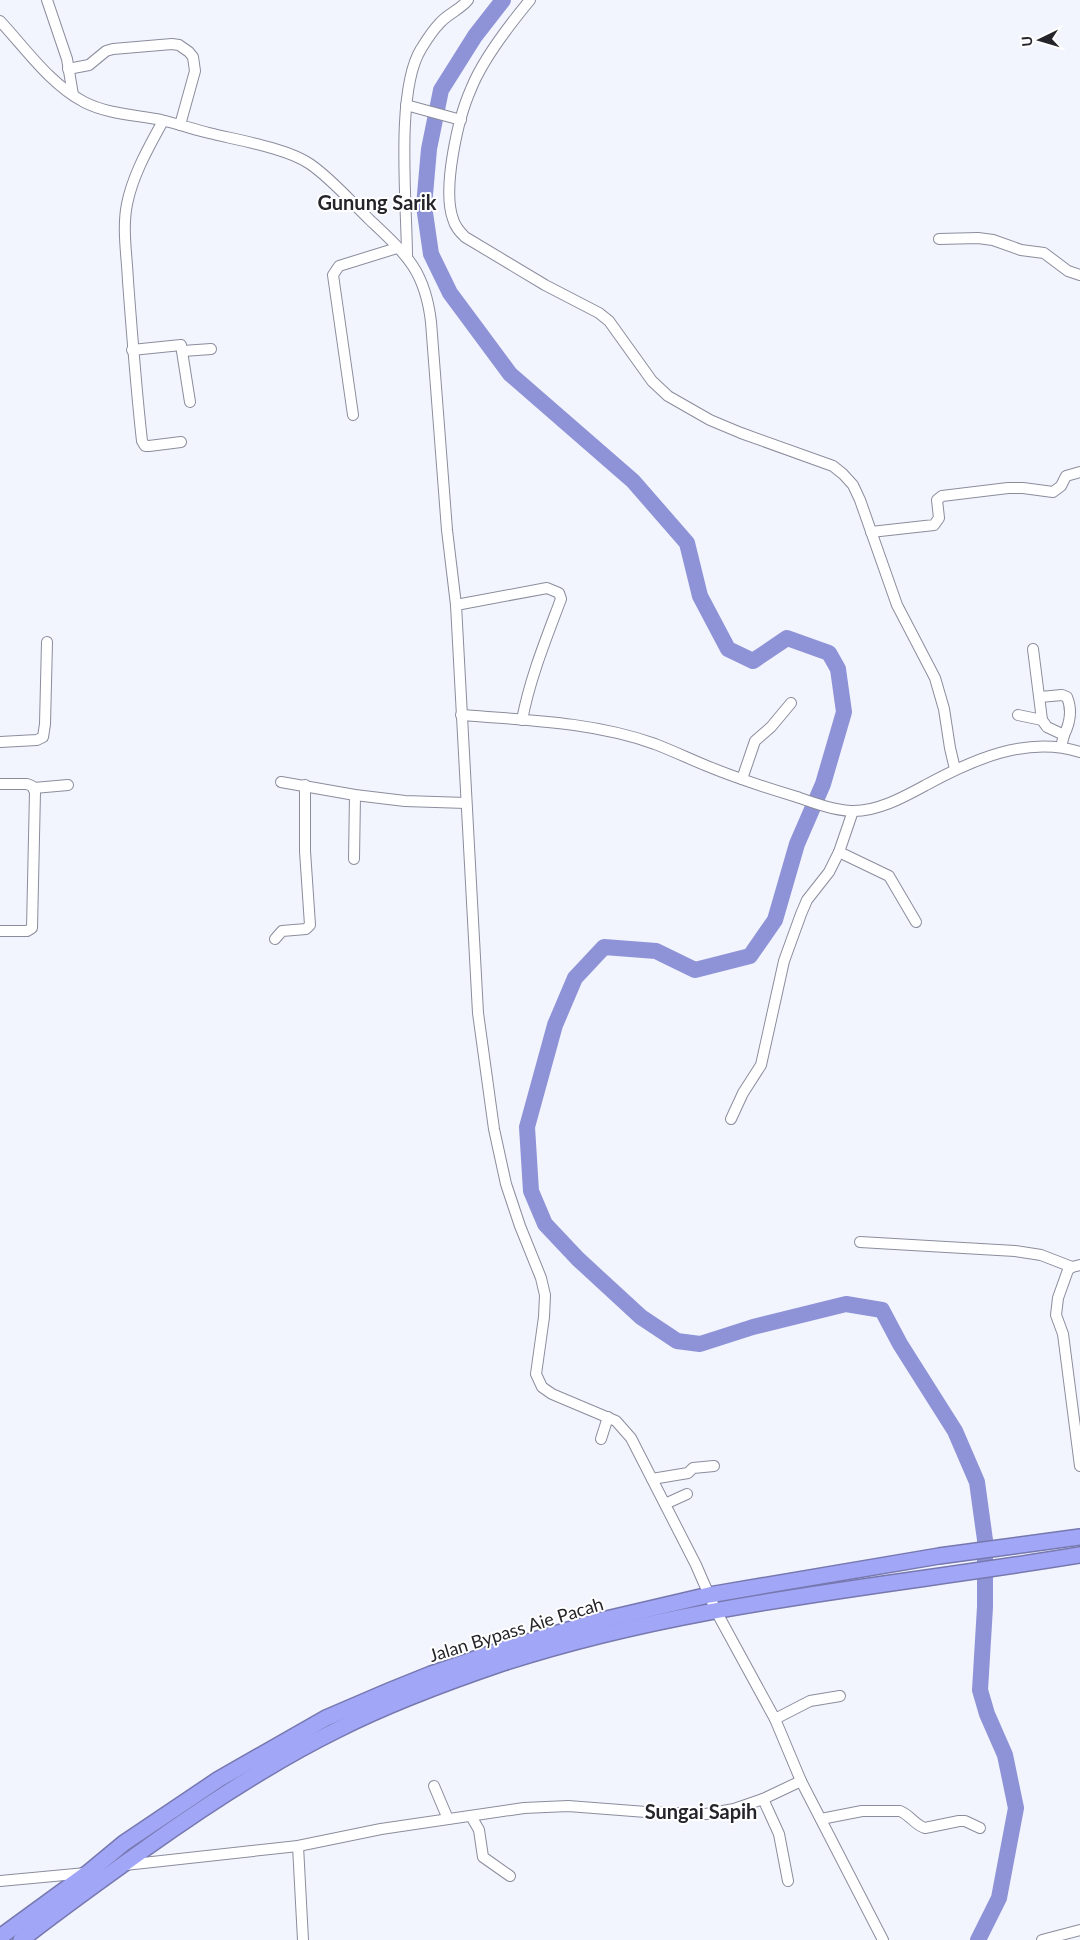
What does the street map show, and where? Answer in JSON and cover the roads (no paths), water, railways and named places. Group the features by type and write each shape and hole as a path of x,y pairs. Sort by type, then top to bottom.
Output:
{"highway":[{"name":"Jalan Bypass Aie Pacah","path":"0,1937 139,1833 206,1787 326,1718 389,1691 468,1661 602,1620 709,1595 939,1556 1080,1536"},
{"name":"Jalan Bypass Aie Pacah","path":"21,1940 188,1817 258,1774 336,1730 398,1703 506,1662 609,1633 716,1611 1080,1555"}],"street":[{"path":"47,0 68,68 73,95"},
{"path":"407,257 404,177 406,105 414,61 439,23 461,8 468,0"},
{"path":"530,0 515,18 475,81 456,119 450,186 452,218 460,233 465,238 546,285 599,313 609,321 652,381 668,396 689,409 741,433 832,466 843,474 853,485 897,605 936,678 944,709 955,770"},
{"path":"0,21 57,84 84,102 104,110 164,121 246,141 303,159 337,186 407,257 420,277 428,300 447,530 456,605 476,986 494,1129 506,1184 520,1226 542,1278 545,1295 536,1374 542,1387 552,1394 608,1417 616,1422 631,1438 716,1611 775,1719 801,1781 883,1940"},
{"path":"68,68 89,64 106,51 113,49 172,44 185,48 193,57 195,71 180,125"},
{"path":"406,105 456,119"},
{"path":"164,121 138,170 127,203 125,236 132,350 143,443 149,446 181,442"},
{"path":"939,239 978,238 1044,253 1068,272 1080,275"},
{"path":"353,415 333,275 339,266 397,248"},
{"path":"132,350 178,344 182,346 190,402"},
{"path":"183,351 212,349"},
{"path":"871,532 934,525 939,518 937,500 942,496 1008,488 1053,492 1061,486 1066,476 1080,472"},
{"path":"456,605 548,588 558,593 561,600 538,659 522,720"},
{"path":"0,742 37,740 43,737 47,642"},
{"path":"1033,649 1042,720 1048,727 1064,735"},
{"path":"1040,697 1062,695 1067,697 1070,719 1061,747"},
{"path":"742,779 755,740 771,728 791,703"},
{"path":"461,715 607,730 654,744 776,791 830,808 853,811 892,802 955,770 1021,748 1035,746 1061,747 1080,752"},
{"path":"1018,715 1042,720"},
{"path":"281,782 355,795 405,801 466,803"},
{"path":"0,784 27,784 34,788 68,785"},
{"path":"275,939 282,930 306,929 310,925 304,850 304,785"},
{"path":"0,932 27,932 32,928 34,788"},
{"path":"354,859 353,820 355,795"},
{"path":"731,1119 742,1093 762,1065 784,961 801,914 807,900 829,872 839,852 853,811"},
{"path":"839,852 891,877 916,922"},
{"path":"860,1242 1015,1251 1041,1255 1076,1266"},
{"path":"1076,1266 1066,1274 1058,1298 1056,1315 1063,1334 1080,1466"},
{"path":"601,1439 608,1417"},
{"path":"652,1479 688,1473 693,1468 714,1466"},
{"path":"665,1504 686,1494"},
{"path":"775,1719 810,1701 840,1696"},
{"path":"0,1881 89,1872 121,1865 298,1846 381,1829 550,1806 706,1814 734,1809 763,1799 801,1781"},
{"path":"434,1786 448,1819"},
{"path":"763,1799 779,1834 788,1881"},
{"path":"821,1819 862,1811 900,1811 925,1828 959,1821 965,1821 980,1828"},
{"path":"472,1816 479,1830 483,1857 510,1876"},
{"path":"298,1846 303,1940"},
{"path":"1042,1940 1080,1930"}],"waterway":[{"path":"503,0 475,36 441,90 429,149 424,206 431,254 450,293 510,374 633,481 687,543 700,596 728,649 753,661 787,638 829,653 838,669 844,712 823,784 797,844 775,920 750,956 695,970 656,951 604,947 575,978 555,1025 527,1127 531,1191 545,1224 578,1259 641,1317 677,1341 700,1344 753,1327 846,1304 882,1310 900,1344 955,1431 977,1482 985,1540 985,1607 980,1690 987,1714 1005,1755 1016,1808 999,1898 978,1940"}],"district":[{"name":"Gunung Sarik","path":"377,202"},
{"name":"Sungai Sapih","path":"701,1811"}]}
